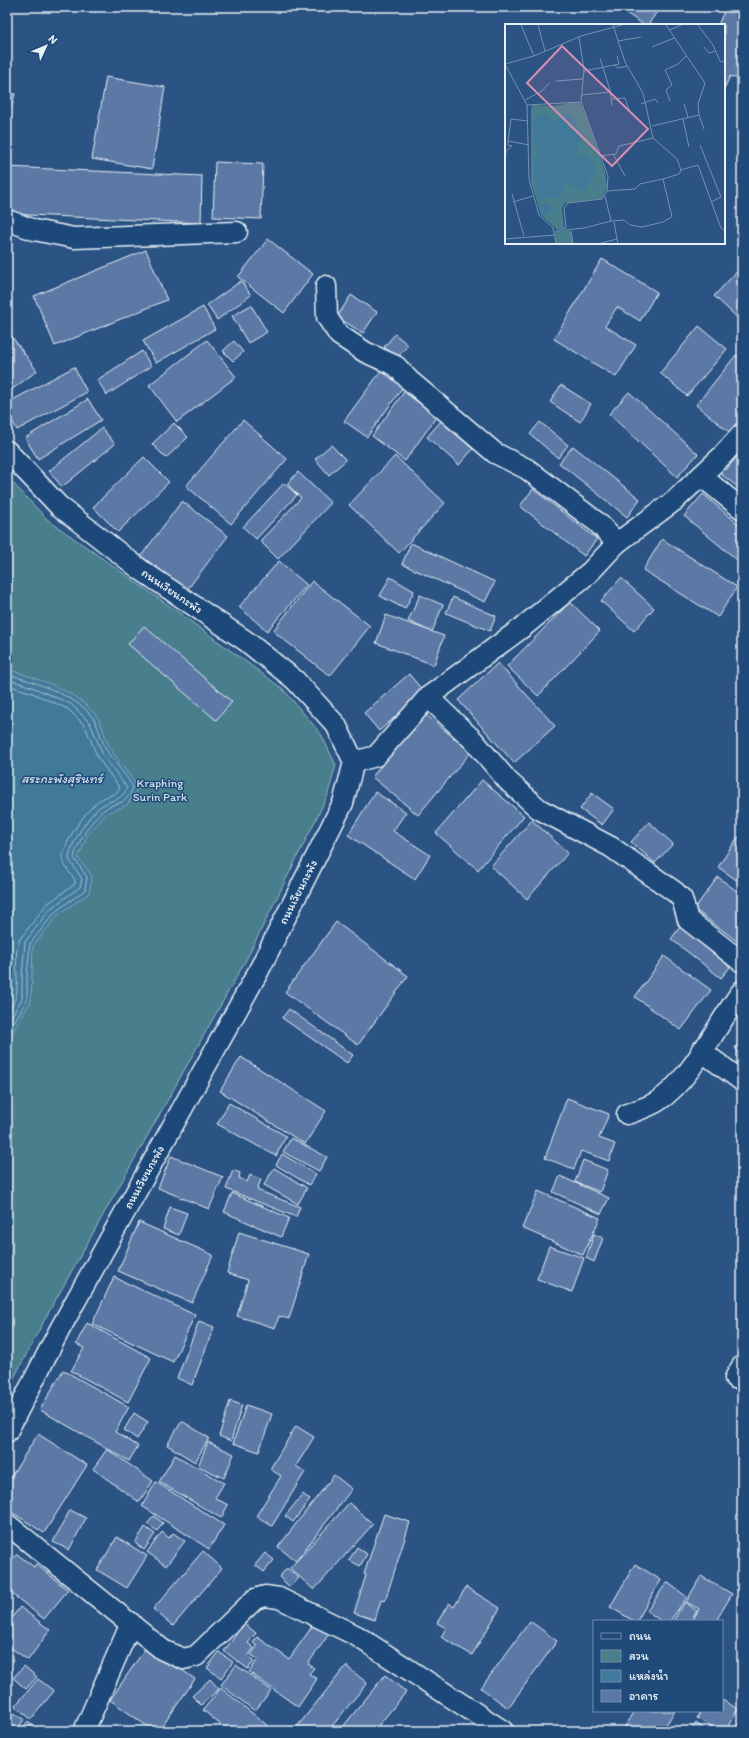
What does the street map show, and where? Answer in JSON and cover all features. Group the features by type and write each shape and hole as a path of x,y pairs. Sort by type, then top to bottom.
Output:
{"street":[{"path":"7,220 34,230 74,238 237,232"},
{"path":"326,286 327,317 339,335 364,352 396,366 409,380 495,453 527,469 598,523 617,543"},
{"path":"354,762 376,756 428,697 523,627 590,572 617,543 674,501 742,434"},
{"name":"ถนนเวียนกะพัง","path":"7,451 59,506 141,570 246,641 295,680 336,725 354,762 343,803 258,972 60,1329 7,1432"},
{"path":"701,476 742,509"},
{"path":"428,697 473,740 508,781 539,809 611,847 676,892 682,899 688,920 742,962"},
{"path":"627,1114 647,1108 659,1100 687,1074 742,991"},
{"path":"701,1051 742,1081"},
{"path":"7,1524 163,1650 183,1659 196,1656 255,1598 265,1596 279,1598 357,1636 503,1731"},
{"path":"84,1731 131,1623"}],"green space":[{"name":"Kraphing Surin Park","path":"7,477 48,520 178,612 283,689 321,734 336,765 327,797 246,960 46,1317 7,1391"}],"water":[{"name":"สระกะพังสุรินทร์","path":"7,669 44,681 68,693 89,708 97,717 112,751 138,788 127,805 107,813 87,836 78,858 92,876 89,893 58,915 33,946 31,1001 7,1041"}],"building":[{"path":"617,7 660,7 649,24 642,24"},
{"path":"726,7 742,7 742,81 730,76 725,87 725,24 718,24"},
{"path":"106,77 165,87 152,169 92,159"},
{"path":"7,92 15,94 7,123"},
{"path":"215,162 263,164 261,219 213,217"},
{"path":"7,167 202,176 201,223 7,214"},
{"path":"268,239 313,274 284,313 238,277"},
{"path":"146,250 167,300 55,346 34,296"},
{"path":"602,259 657,292 640,321 617,307 605,326 636,345 616,377 554,339"},
{"path":"742,266 742,322 714,296"},
{"path":"241,281 251,295 217,320 207,305"},
{"path":"351,295 377,312 363,333 337,317"},
{"path":"251,305 267,332 248,343 232,316"},
{"path":"203,307 215,329 156,363 143,341"},
{"path":"699,326 727,349 687,396 660,373"},
{"path":"7,330 37,371 7,393"},
{"path":"395,334 408,345 397,358 384,347"},
{"path":"207,340 236,377 177,422 149,385"},
{"path":"234,341 243,352 233,361 223,351"},
{"path":"142,351 151,366 107,395 97,380"},
{"path":"736,355 742,359 742,416 729,432 696,405"},
{"path":"74,367 87,392 17,430 7,412 7,403"},
{"path":"381,371 403,387 367,437 344,421"},
{"path":"561,385 591,404 580,422 550,402"},
{"path":"404,392 437,416 405,461 372,436"},
{"path":"629,392 698,454 677,477 609,414"},
{"path":"88,399 101,420 38,459 25,438"},
{"path":"243,420 287,459 231,524 186,486"},
{"path":"441,421 473,449 459,465 427,437"},
{"path":"540,422 568,445 558,458 530,434"},
{"path":"174,423 188,437 166,458 152,444"},
{"path":"102,428 115,444 62,487 49,471"},
{"path":"331,445 346,460 329,475 315,459"},
{"path":"573,446 640,499 627,517 559,463"},
{"path":"742,450 742,490 722,475"},
{"path":"395,456 445,503 399,553 349,505"},
{"path":"144,457 169,482 118,532 93,507"},
{"path":"298,472 331,503 278,559 260,541 301,498 287,484"},
{"path":"284,483 297,495 256,539 243,527"},
{"path":"533,489 597,539 584,556 520,506"},
{"path":"703,494 742,527 742,564 684,516"},
{"path":"182,501 228,536 187,590 141,556"},
{"path":"662,539 737,587 718,617 643,570"},
{"path":"411,543 495,582 485,602 402,564"},
{"path":"279,561 307,585 267,631 239,607"},
{"path":"390,577 414,591 405,609 380,596"},
{"path":"621,578 654,608 634,631 601,601"},
{"path":"312,581 370,626 330,676 273,631"},
{"path":"420,595 443,605 432,632 408,621"},
{"path":"453,597 496,616 490,631 446,613"},
{"path":"570,602 600,631 538,696 507,666"},
{"path":"386,615 444,636 434,665 376,643"},
{"path":"144,626 232,702 216,720 128,644"},
{"path":"498,663 555,726 514,763 458,700"},
{"path":"409,674 424,692 379,731 364,713"},
{"path":"424,713 471,752 418,815 372,777"},
{"path":"482,780 524,816 478,870 436,833"},
{"path":"375,792 406,812 393,831 430,855 415,879 348,835"},
{"path":"592,793 614,809 602,825 580,809"},
{"path":"532,820 568,853 527,899 491,866"},
{"path":"649,822 673,844 655,863 631,842"},
{"path":"738,837 742,840 742,884 718,867"},
{"path":"718,877 742,895 742,945 694,909"},
{"path":"336,922 408,976 358,1045 285,992"},
{"path":"680,927 730,967 721,978 671,939"},
{"path":"664,956 711,990 681,1030 635,997"},
{"path":"289,1009 353,1055 347,1063 282,1018"},
{"path":"742,1039 742,1054 735,1048"},
{"path":"241,1057 326,1111 305,1144 220,1091"},
{"path":"567,1098 609,1114 599,1138 615,1144 609,1161 581,1151 574,1169 545,1158"},
{"path":"229,1103 286,1136 276,1156 217,1124"},
{"path":"291,1138 327,1157 319,1171 283,1152"},
{"path":"282,1154 316,1174 309,1185 276,1165"},
{"path":"171,1156 223,1177 209,1209 158,1188"},
{"path":"583,1160 608,1170 600,1192 575,1182"},
{"path":"274,1168 307,1188 298,1204 264,1185"},
{"path":"233,1170 240,1173 239,1178 247,1182 250,1175 261,1179 257,1190 300,1207 296,1217 226,1189"},
{"path":"560,1176 609,1198 601,1214 553,1192"},
{"path":"538,1191 600,1218 583,1255 522,1228"},
{"path":"232,1193 289,1218 281,1237 224,1212"},
{"path":"170,1207 187,1213 179,1235 163,1229"},
{"path":"139,1222 213,1255 192,1303 118,1271"},
{"path":"239,1232 309,1254 289,1319 279,1316 275,1328 237,1316 248,1280 227,1273"},
{"path":"594,1234 603,1238 594,1262 586,1258"},
{"path":"549,1246 584,1258 572,1292 537,1279"},
{"path":"114,1277 195,1315 173,1362 92,1324"},
{"path":"199,1321 214,1327 192,1385 177,1378"},
{"path":"87,1323 151,1358 128,1402 71,1371 84,1348 76,1344"},
{"path":"63,1370 129,1407 115,1432 138,1446 129,1461 40,1410"},
{"path":"230,1401 242,1405 231,1441 219,1436"},
{"path":"246,1405 272,1414 259,1452 233,1443"},
{"path":"134,1413 148,1422 137,1439 124,1430"},
{"path":"182,1421 209,1438 195,1462 167,1445"},
{"path":"296,1426 314,1437 296,1466 305,1472 272,1526 256,1516 281,1476 270,1469"},
{"path":"38,1434 87,1465 44,1533 7,1509 7,1483"},
{"path":"208,1442 234,1454 224,1478 198,1466"},
{"path":"107,1449 153,1481 139,1502 93,1469"},
{"path":"175,1455 224,1483 215,1498 228,1505 221,1518 159,1482"},
{"path":"334,1475 352,1489 296,1561 278,1547"},
{"path":"156,1482 224,1525 209,1549 142,1506"},
{"path":"303,1494 310,1500 293,1522 285,1516"},
{"path":"349,1503 373,1524 314,1590 290,1568"},
{"path":"70,1510 86,1518 69,1550 53,1542"},
{"path":"384,1514 410,1522 385,1601 381,1600 375,1620 354,1613 366,1575 364,1574"},
{"path":"154,1516 163,1523 157,1531 147,1524"},
{"path":"145,1527 155,1534 144,1550 135,1543"},
{"path":"162,1532 169,1538 173,1533 185,1541 166,1566 147,1552"},
{"path":"117,1537 147,1556 127,1588 97,1570"},
{"path":"357,1547 367,1554 360,1566 349,1560"},
{"path":"203,1551 222,1568 173,1626 153,1609"},
{"path":"265,1553 274,1560 264,1572 255,1565"},
{"path":"17,1554 34,1567 36,1564 68,1590 44,1619 7,1590 7,1566"},
{"path":"635,1564 661,1580 638,1620 632,1620 610,1607"},
{"path":"287,1568 299,1578 290,1587 279,1577"},
{"path":"701,1576 732,1594 717,1620 693,1620 699,1609 686,1602"},
{"path":"667,1582 687,1597 671,1620 660,1620 647,1611"},
{"path":"466,1587 500,1608 472,1655 441,1637 446,1628 437,1623 449,1603 454,1607"},
{"path":"685,1602 697,1611 691,1620 674,1620"},
{"path":"20,1607 50,1630 28,1660 7,1645 7,1624"},
{"path":"316,1621 331,1631 308,1664 314,1668 309,1674 317,1679 298,1707 249,1672 258,1659 251,1655 257,1646 253,1643 257,1637 289,1659"},
{"path":"530,1621 557,1641 508,1708 481,1688"},
{"path":"244,1624 256,1633 248,1643 254,1648 248,1656 254,1661 248,1669 224,1651"},
{"path":"147,1646 195,1679 159,1731 154,1731 110,1700"},
{"path":"219,1652 233,1662 221,1678 207,1668"},
{"path":"236,1665 271,1690 255,1711 221,1685"},
{"path":"24,1666 37,1677 26,1689 13,1678"},
{"path":"346,1666 367,1683 328,1731 299,1731 296,1728"},
{"path":"385,1675 406,1692 374,1731 344,1731 341,1729"},
{"path":"38,1679 54,1691 31,1719 15,1706"},
{"path":"210,1679 219,1689 201,1705 192,1696"},
{"path":"221,1688 268,1726 264,1731 228,1731 203,1710"},
{"path":"723,1701 738,1709 725,1731 720,1731 697,1718 700,1712 723,1712"},
{"path":"7,1709 24,1719 17,1731 7,1731"},
{"path":"634,1712 674,1712 662,1731 622,1731"},
{"path":"742,1719 742,1731 734,1731"},
{"path":"27,1722 34,1726 32,1731 21,1731"},
{"path":"696,1723 707,1731 690,1731"}]}
